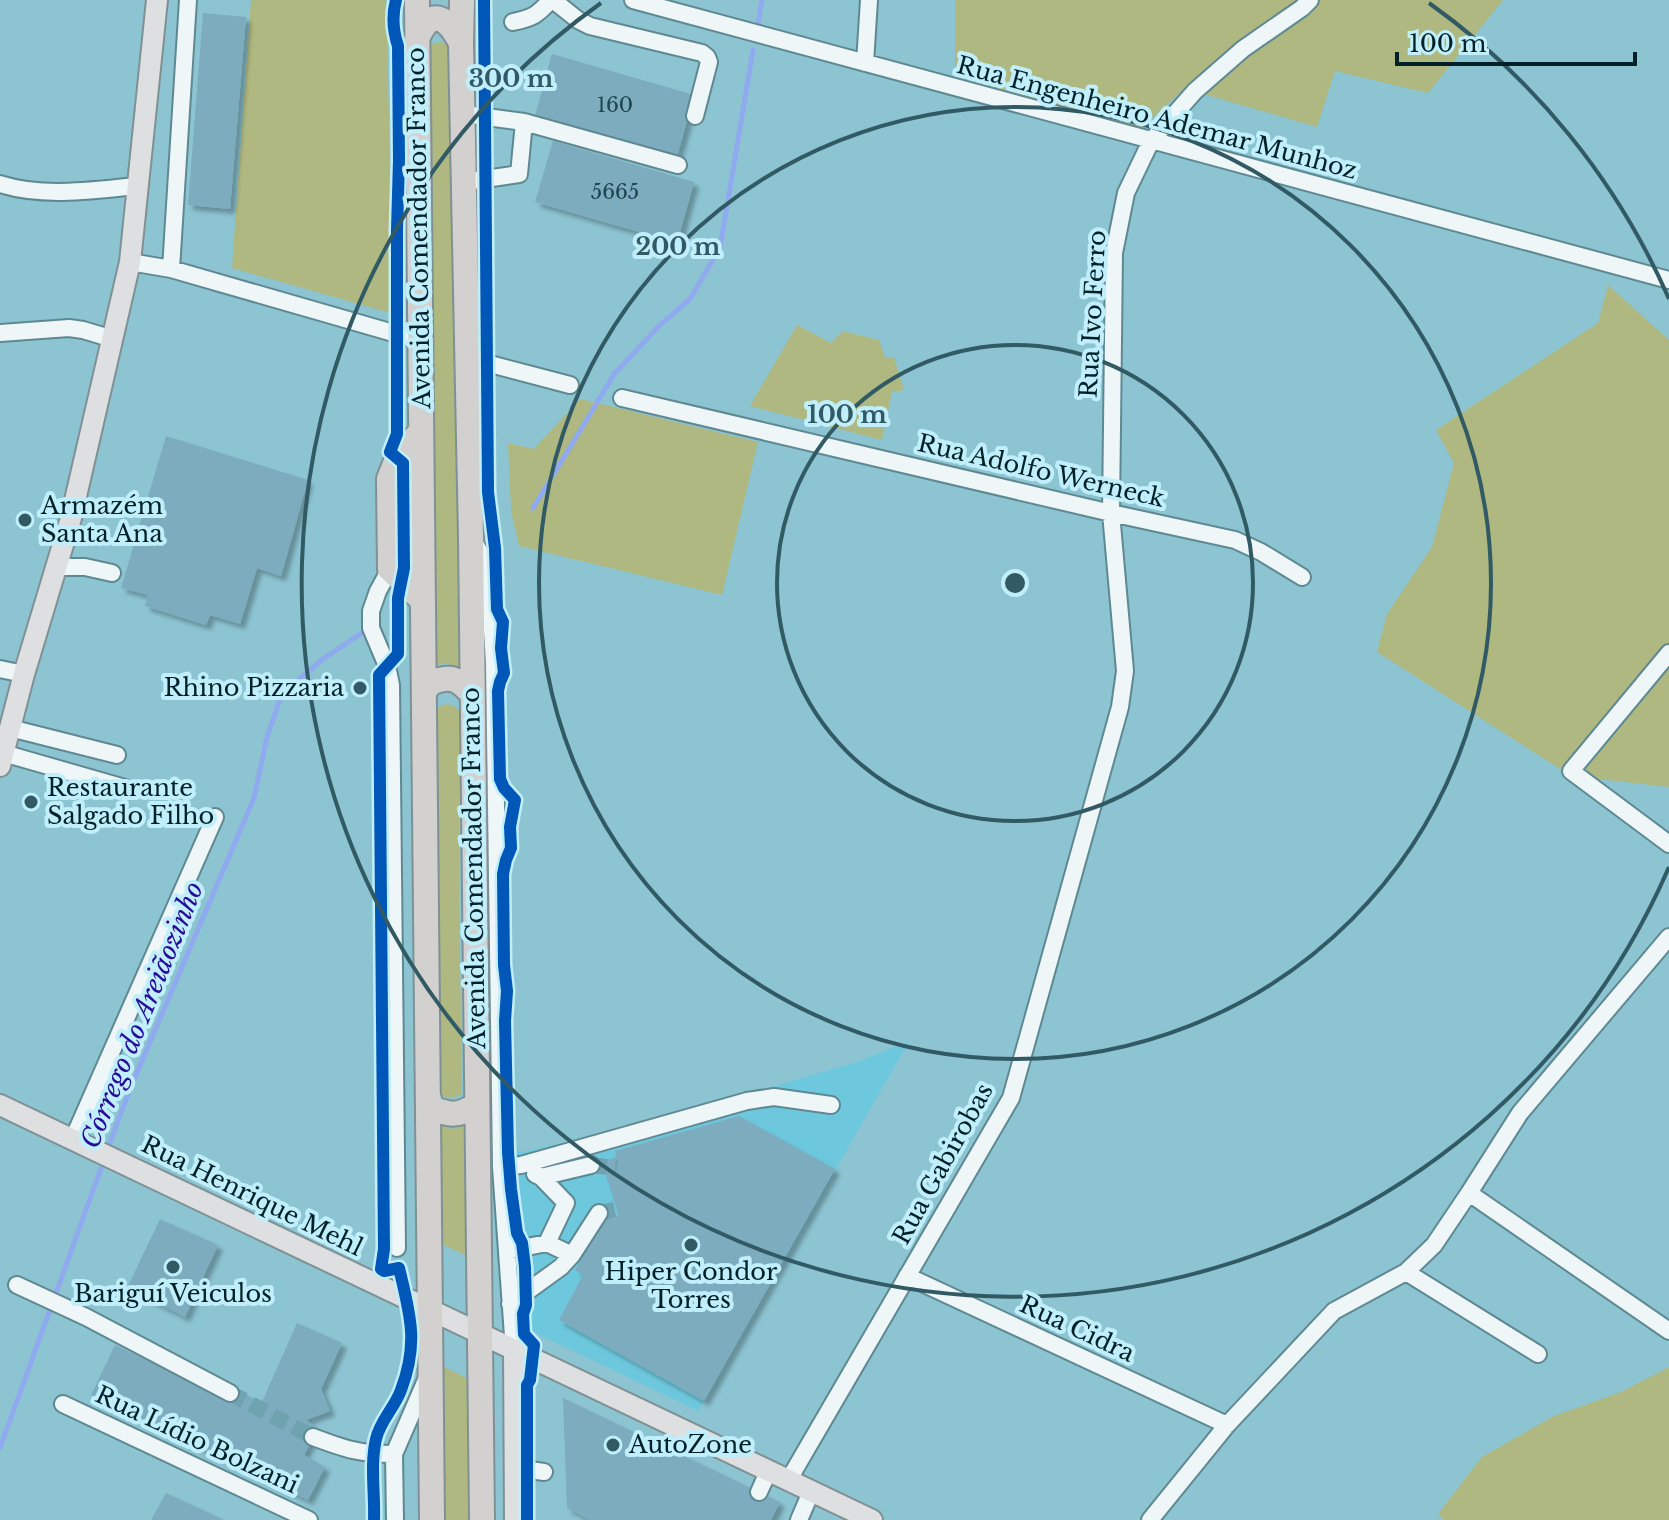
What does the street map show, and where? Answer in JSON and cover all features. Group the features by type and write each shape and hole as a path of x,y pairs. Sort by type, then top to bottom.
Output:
{"highway":[{"name":"Avenida Comendador Franco","path":"417,0 432,1520"},
{"name":"Avenida Comendador Franco","path":"462,0 482,1520"},
{"path":"417,39 422,26 429,20 439,19 453,28 461,43"},
{"path":"421,431 397,459 389,479 390,569 423,601"},
{"path":"424,692 430,683 445,678 461,681 472,694"},
{"path":"428,1095 431,1108 447,1115 463,1113 477,1105"}],"main road":[{"path":"2,759 71,518 130,262 157,0"},
{"name":"Rua Henrique Mehl","path":"2,1110 73,1139 872,1520"},
{"name":"Avenida Comendador Franco","path":"514,1350 515,1520"}],"street":[{"path":"171,269 188,0"},
{"path":"513,22 531,19 552,0 590,26 702,53 709,62 695,116"},
{"name":"Rua Engenheiro Ademar Munhoz","path":"633,0 1669,280"},
{"path":"865,63 869,0"},
{"name":"Rua Ivo Ferro","path":"1120,707 1125,671 1111,513 1114,253 1126,193 1151,141 1195,91 1243,49 1310,0"},
{"path":"464,114 524,122 678,165"},
{"path":"465,182 519,174 524,122"},
{"path":"0,184 19,190 66,192 138,186"},
{"path":"130,262 171,269 421,341"},
{"path":"0,333 69,328 113,339"},
{"path":"467,358 570,385"},
{"name":"Rua Adolfo Werneck","path":"622,398 1235,540 1302,577"},
{"name":"Avenida Comendador Franco","path":"471,537 488,567 494,662 501,1167 514,1350"},
{"path":"56,567 85,567 112,573"},
{"path":"390,569 371,611 371,628 387,666 391,685 397,1248"},
{"path":"1669,653 1571,771 1669,844"},
{"path":"0,669 24,674"},
{"name":"Rua Gabirobas","path":"788,1481 1011,1098 1120,707"},
{"path":"10,728 117,755"},
{"path":"2,759 125,788"},
{"path":"73,1139 215,817"},
{"path":"1150,1520 1227,1425 1334,1311 1406,1272 1434,1245 1520,1113 1669,937"},
{"path":"501,1167 521,1165 747,1101 774,1097 831,1105"},
{"path":"521,1165 541,1177 566,1203 547,1243"},
{"path":"541,1177 591,1165"},
{"path":"1469,1193 1669,1331"},
{"path":"510,1304 561,1267 599,1213"},
{"path":"507,1251 547,1243 572,1255"},
{"path":"1406,1272 1538,1354"},
{"name":"Rua Cidra","path":"907,1276 1227,1425"},
{"path":"17,1285 230,1393"},
{"name":"Avenida Comendador Franco","path":"395,1520 394,1454 431,1369"},
{"name":"Rua Lídio Bolzani","path":"63,1404 309,1520"},
{"path":"313,1437 351,1451 394,1454"},
{"path":"515,1468 544,1472"},
{"path":"759,1492 768,1472"},
{"path":"799,1520 811,1492"}],"shaded area":[{"name":"Hiper Condor Torres","path":"909,1041 698,1411 530,1330 517,1150 522,1152 643,1125 860,1061"}],"green space":[{"path":"251,0 386,0 394,314 232,268"},
{"path":"955,0 1302,0 1187,87 1140,129 955,76"},
{"path":"1316,0 1503,0 1428,93 1335,71 1317,127 1200,93"},
{"path":"441,42 452,50 459,672 446,664 432,671 426,48"},
{"path":"1608,285 1669,340 1669,787 1571,776 1377,652 1387,614 1432,547 1454,463 1436,430 1598,323"},
{"path":"797,325 831,343 843,331 879,340 885,357 894,357 904,390 892,392 882,440 750,406"},
{"path":"580,399 758,442 722,595 519,546 511,511 508,443 534,449"},
{"path":"447,704 455,706 460,712 462,1094 454,1098 445,1097 436,1089 436,711"},
{"path":"438,1121 450,1129 463,1125 467,1256 442,1244"},
{"path":"444,1367 467,1378 469,1520 445,1520"},
{"path":"1669,1367 1669,1520 1444,1520 1438,1514 1482,1457 1554,1416 1621,1392"}],"building":[{"path":"203,13 246,17 230,209 188,205"},
{"path":"552,54 694,95 677,157 535,116"},
{"path":"553,141 694,182 677,243 535,202"},
{"path":"166,436 308,480 281,576 257,568 240,624 210,615 206,625 145,606 148,595 121,588"},
{"name":"Hiper Condor Torres","path":"739,1116 835,1169 704,1401 559,1320 583,1275 575,1270 606,1215 614,1220 618,1214 602,1162 616,1157 615,1151"},
{"name":"Bariguí Veiculos","path":"160,1219 218,1245 185,1317 127,1288"},
{"path":"297,1323 342,1343 321,1389 330,1411 306,1420 318,1429 304,1455 325,1467 308,1500 91,1395 115,1345 226,1398 232,1389 262,1402"},
{"name":"AutoZone","path":"563,1398 780,1502 771,1520 590,1520 567,1508"},
{"path":"166,1493 224,1520 151,1520"}],"waterway":[{"name":"Córrego do Areiãozinho","path":"758,24 762,0"},
{"name":"Córrego do Areiãozinho","path":"533,508 615,373 659,326 690,299 720,248 753,50"},
{"name":"Córrego do Areiãozinho","path":"107,1151 130,1089 254,798 267,737 282,694 323,659 365,631"},
{"name":"Córrego do Areiãozinho","path":"0,1448 104,1160"}],"tunnel":[{"path":"591,1165 617,1168"},
{"path":"599,1213 618,1209"},
{"path":"230,1393 313,1437"}],"cycle path":[{"path":"374,1520 376,1439 401,1390 411,1343 409,1314 399,1268 381,1269 384,1249 379,675 398,654 398,598 404,568 403,463 390,452 397,434 399,160 398,46 394,23 396,0"},
{"path":"484,0 488,492 495,548 497,609 503,622 501,648 504,673 498,691 500,779 515,800 510,827 511,848 503,874 508,1152 517,1233 522,1243 525,1267 524,1334 534,1345 527,1385 527,1520"}],"place":[{"name":"Armazém Santa Ana","path":"25,520"},
{"name":"Rhino Pizzaria","path":"360,688"},
{"name":"Restaurante Salgado Filho","path":"31,802"},
{"name":"Hiper Condor Torres","path":"691,1245"},
{"name":"Bariguí Veiculos","path":"173,1267"},
{"name":"AutoZone","path":"613,1445"}]}
